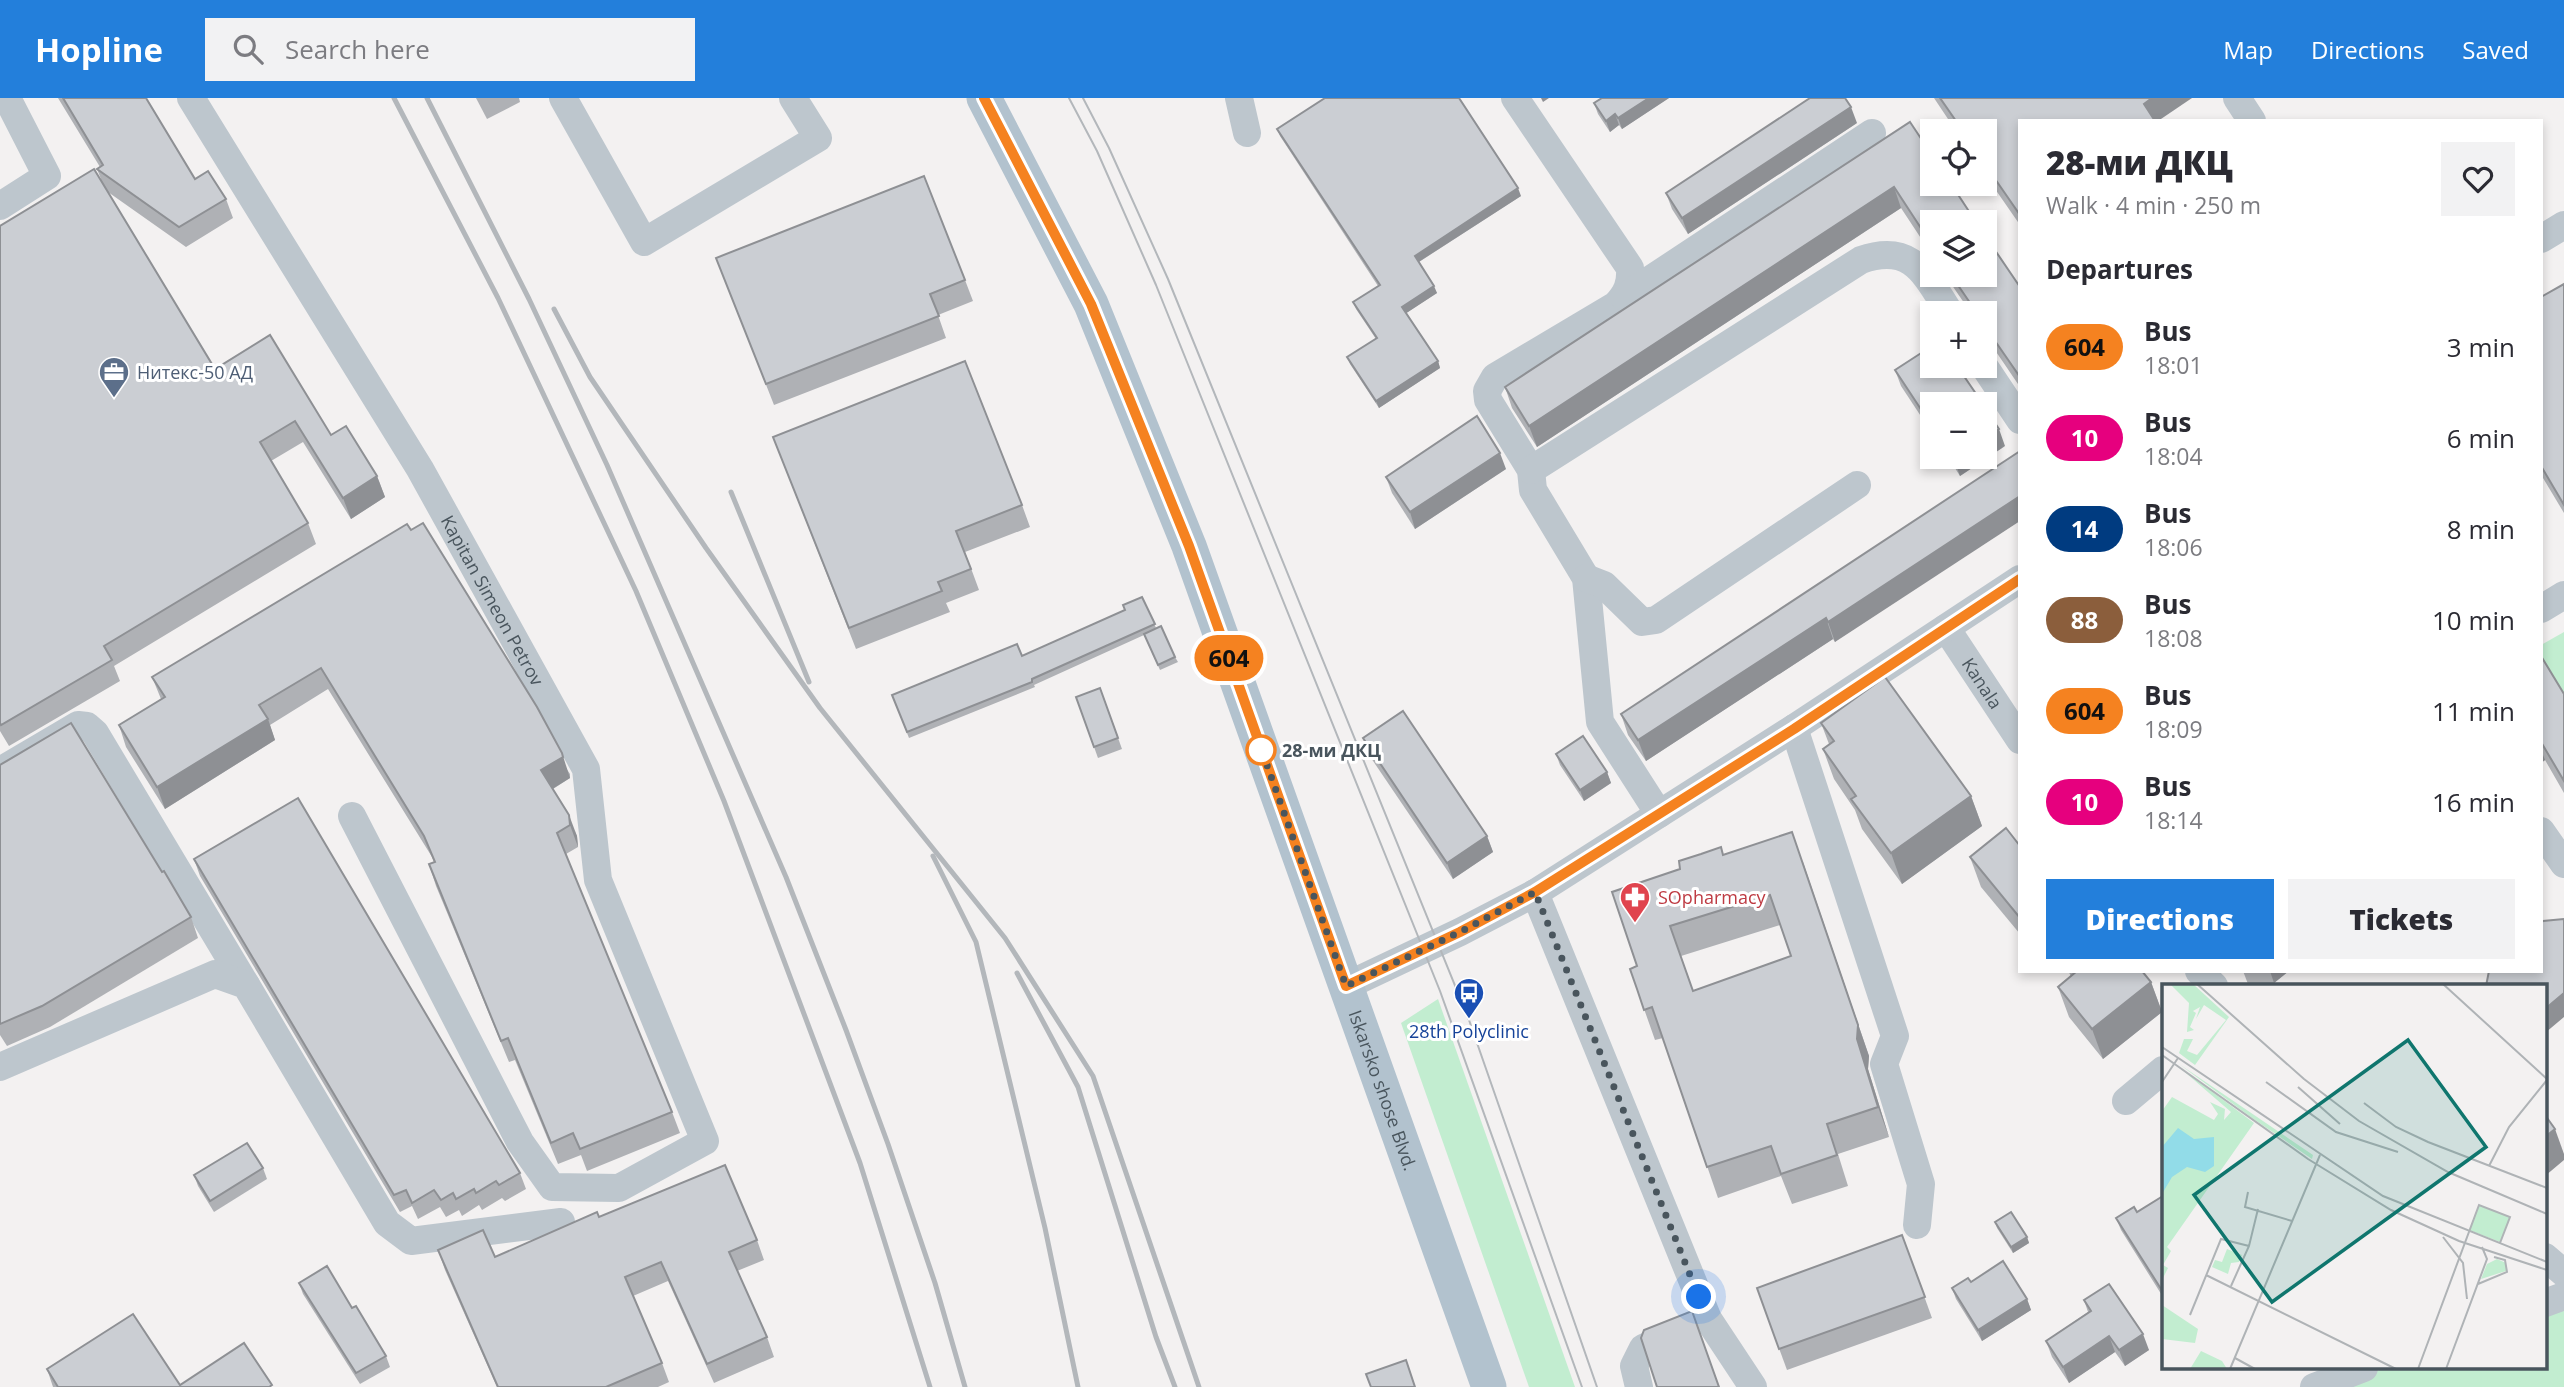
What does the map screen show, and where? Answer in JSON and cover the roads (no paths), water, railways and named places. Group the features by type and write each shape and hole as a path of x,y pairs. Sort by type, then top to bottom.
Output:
{"main road":[{"name":"Iskarsko shose Blvd.","path":"984,98 1091,304 1189,546 1489,1387"}],"street":[{"path":"0,206 47,176 7,98"},
{"name":"Kapitan Simeon Petrov","path":"191,98 420,469 586,769 597,880 705,1141 619,1188 552,1187 520,1142 352,816"},
{"path":"573,101 644,242 818,138 793,98"},
{"path":"1239,98 1247,133"},
{"path":"1515,98 1630,268 1630,279 1624,297"},
{"path":"2237,98 2251,119"},
{"path":"1659,814 1615,724 1598,709 1586,578 1533,489 1531,470 1488,400 1490,383 1495,377 1616,305 1624,297 1872,133"},
{"path":"2543,238 2564,225"},
{"path":"1531,470 1861,260 1879,254 1893,254 1909,259 1921,270 1942,301"},
{"path":"1992,378 2018,416"},
{"path":"1586,578 1604,585 1642,622 1656,620 1857,485"},
{"path":"1346,986 1460,932 1535,892 1794,729 2018,580"},
{"path":"2543,608 2564,595"},
{"name":"Kanala","path":"1946,628 2018,737"},
{"path":"0,771 78,725 87,726 95,733 387,1223 411,1241 561,1222"},
{"path":"1794,729 1895,1036 1884,1064 1921,1184 1917,1225"},
{"path":"2543,834 2564,864"},
{"path":"1535,892 1708,1319 1753,1387"},
{"path":"0,1068 215,974 246,985"},
{"path":"2126,1101 2162,1071"},
{"path":"2546,1258 2564,1273"},
{"path":"2546,1303 2564,1296"},
{"path":"1640,1387 1633,1366 1643,1348 1708,1319"},
{"path":"2314,1387 2359,1370"}],"tram line":[{"path":"1069,98 1097,151 1156,285 1440,991 1582,1387"},
{"path":"1083,98 1109,148 1168,279 1469,1020 1597,1387"}],"railway":[{"path":"394,98 498,298 636,591 724,801 860,1163 930,1387"},
{"path":"427,98 529,299 607,465 786,877 888,1144 935,1283 965,1387"},
{"path":"554,309 590,377 706,548 820,708 1005,938 1093,1076 1199,1387"},
{"path":"731,492 809,682"},
{"path":"933,856 976,942 1045,1228 1078,1387"},
{"path":"1017,973 1078,1087 1156,1337 1175,1387"}],"place":[{"name":"Нитекс-50 АД","path":"114,399"},
{"name":"28-ми ДКЦ","path":"1261,750"},
{"name":"SOpharmacy","path":"1635,924"},
{"name":"28th Polyclinic","path":"1469,1020"}]}
